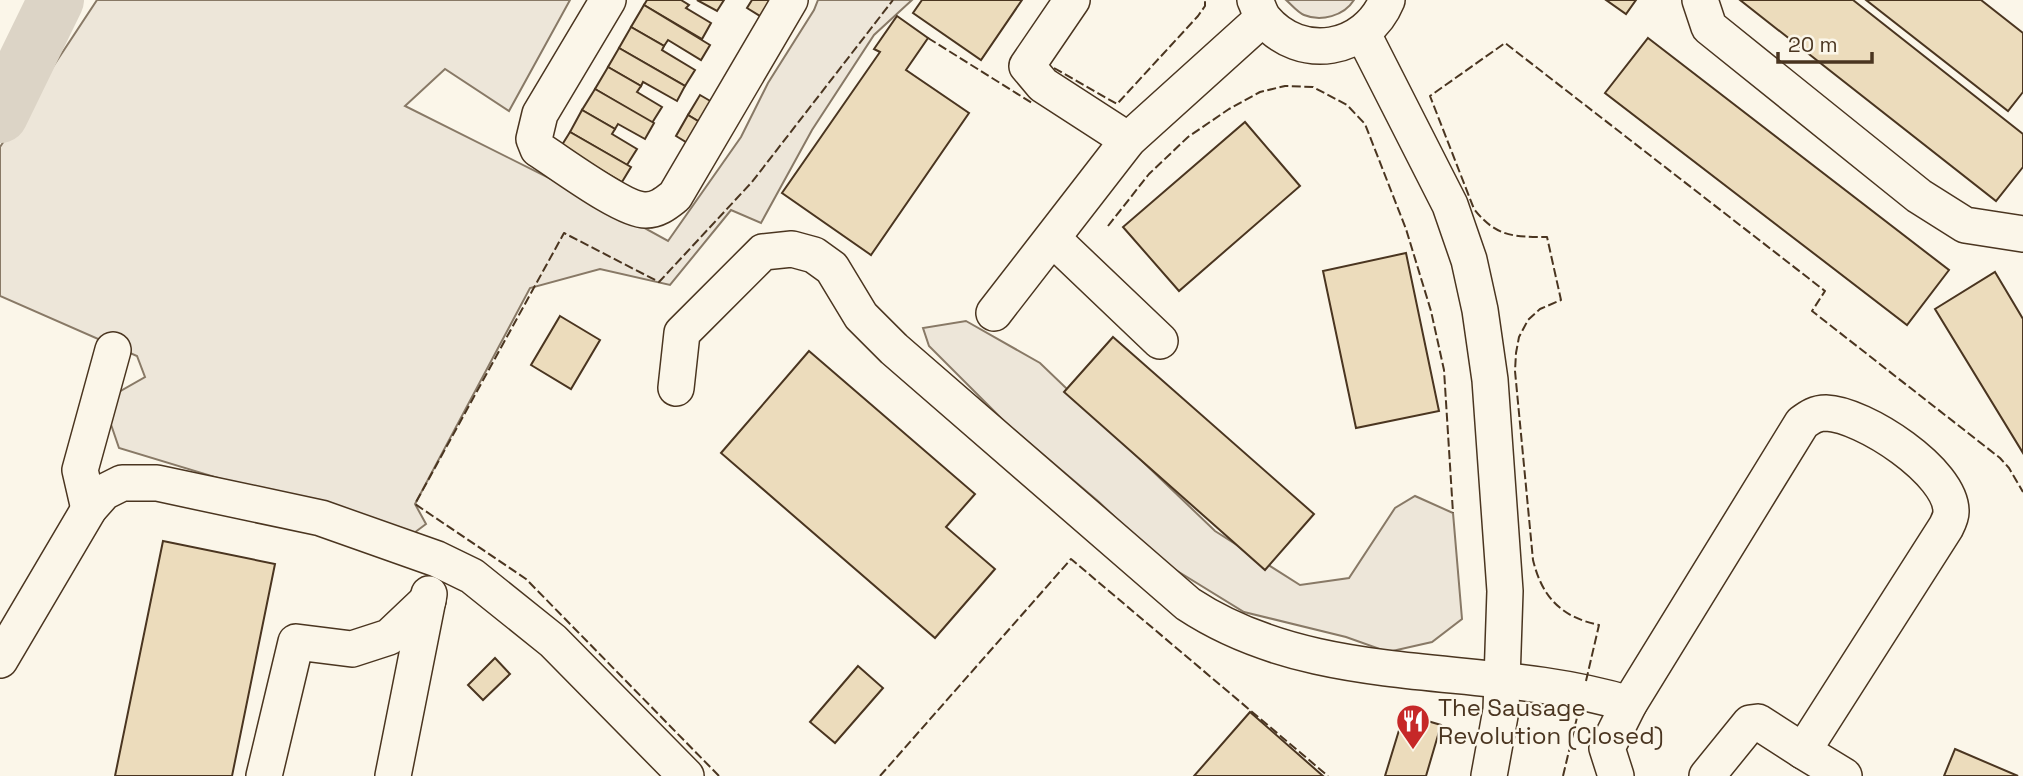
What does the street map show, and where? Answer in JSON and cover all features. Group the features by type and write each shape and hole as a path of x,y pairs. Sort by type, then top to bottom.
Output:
{"street":[{"path":"608,0 540,114 534,139 538,149 611,195 645,211 661,207 675,196 686,180 790,0"},
{"path":"1072,0 1027,66 1043,85 1128,139"},
{"path":"994,313 1128,139 1259,9 1279,33 1299,43 1321,47 1343,43 1363,34 1382,14 1387,0"},
{"path":"1700,0 1709,27 1919,196 1965,225 2023,234"},
{"path":"1363,34 1450,205 1475,285 1485,341 1504,591 1503,680 1497,739 1489,776"},
{"path":"1053,239 1160,341"},
{"path":"676,388 682,333 733,280 763,252 792,249 814,255 832,268 861,316 894,349 1188,604 1205,615 1282,648 1309,655 1380,668 1590,692 1629,704"},
{"path":"89,509 80,470 71,448 113,350"},
{"path":"1616,776 1607,748 1629,704 1802,423 1813,415 1827,413 1849,417 1896,443 1924,465 1946,493 1951,512 1939,539 1803,751"},
{"path":"0,660 89,509 104,492 122,483 157,483 321,518 437,559 472,576 553,641 686,776"},
{"path":"393,776 437,559"},
{"path":"264,776 296,642 352,649 388,636 428,600"},
{"path":"1707,776 1750,723 1758,722 1844,776"}],"shaded area":[{"path":"97,0 570,0 509,111 445,69 405,106 601,204 668,241 741,137 768,83 818,0 912,0 874,35 812,130 761,223 731,210 670,285 600,269 530,288 415,504 426,524 410,536 119,448 103,401 145,377 137,356 0,296 0,147"},
{"path":"1286,0 1354,0 1338,14 1318,18 1301,14"},
{"path":"966,321 1040,363 1215,531 1300,585 1349,578 1395,508 1415,496 1453,513 1462,619 1432,642 1388,652 1346,637 1244,612 1161,561 1099,502 1007,424 929,346 923,328"}],"building":[{"path":"647,0 681,0 689,5 686,8 711,23 702,39 644,5"},
{"path":"697,0 724,0 717,11"},
{"path":"752,0 778,0 773,24 747,8"},
{"path":"922,0 1022,0 981,60 913,13"},
{"path":"1606,0 1636,0 1626,14"},
{"path":"1740,0 1853,0 2023,134 2023,167 1996,201"},
{"path":"1866,0 1981,0 2023,33 2023,92 2008,111"},
{"path":"644,5 710,45 701,60 668,40 664,46 631,27"},
{"path":"897,16 928,38 906,70 969,113 871,255 782,193 880,52 874,49"},
{"path":"631,27 664,46 662,50 695,70 685,86 619,48"},
{"path":"1648,38 1949,270 1907,325 1605,93"},
{"path":"619,48 685,86 677,101 643,82 641,86 608,67"},
{"path":"608,67 641,86 637,92 662,107 652,123 595,89"},
{"path":"595,89 654,123 645,139 618,124 615,129 582,110"},
{"path":"700,95 724,109 712,129 688,115"},
{"path":"582,110 615,129 612,134 637,149 627,165 570,132"},
{"path":"688,115 711,129 699,150 676,136"},
{"path":"1245,122 1300,186 1179,291 1123,227"},
{"path":"570,132 631,167 622,182 594,166 557,153"},
{"path":"1406,253 1439,411 1356,428 1323,271"},
{"path":"1995,272 2023,319 2023,453 1935,309"},
{"path":"560,316 600,340 571,389 531,365"},
{"path":"1113,337 1314,514 1265,570 1064,392"},
{"path":"809,351 975,494 946,527 995,569 935,638 721,453"},
{"path":"163,541 275,564 232,776 115,776"},
{"path":"495,658 510,674 483,700 468,685"},
{"path":"858,666 883,688 835,743 810,722"},
{"path":"1250,712 1323,776 1194,776"},
{"name":"The Sausage Revolution (Closed)","path":"1404,714 1441,725 1426,776 1385,776"},
{"path":"1955,749 2018,776 1944,776"}],"waterway":[{"path":"0,115 56,0"}],"fence":[{"path":"719,776 526,579 415,504 564,233 659,282 752,182 893,0"},
{"path":"1054,68 1117,104 1198,16 1205,6 1205,0"},
{"path":"928,38 1032,103"},
{"path":"1586,681 1599,625 1564,611 1548,595 1537,573 1533,560 1515,371 1519,337 1528,320 1540,309 1561,300 1547,237 1515,236 1498,230 1474,209 1430,96 1505,43 1825,291 1812,311 2000,458 2023,492"},
{"path":"1108,226 1149,174 1188,137 1260,92 1285,86 1313,87 1347,105 1365,124 1406,229 1431,311 1444,370 1453,513"},
{"path":"880,776 1071,559 1328,776"},
{"path":"1563,776 1580,705"}],"place":[{"name":"The Sausage Revolution (Closed)","path":"1413,751"}]}
